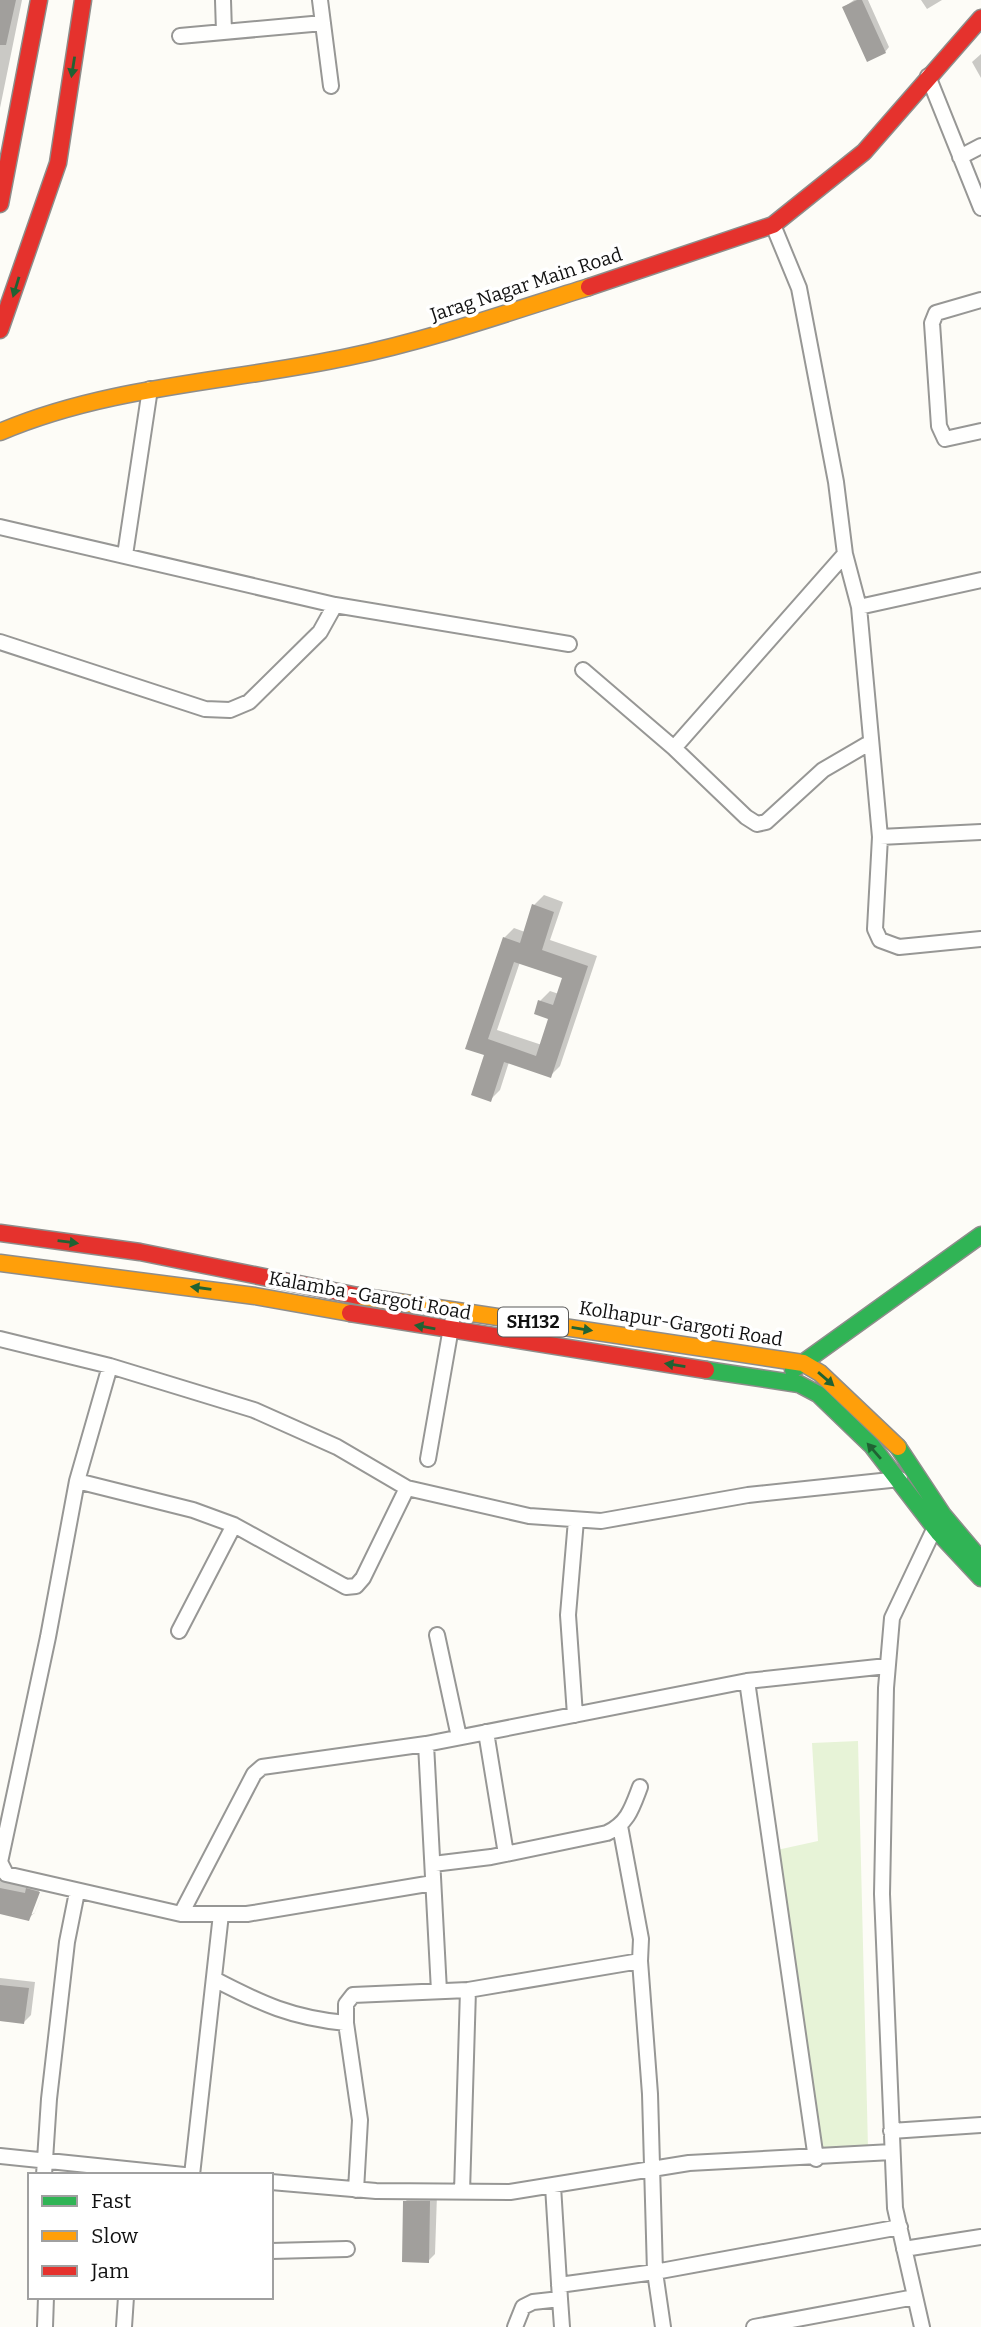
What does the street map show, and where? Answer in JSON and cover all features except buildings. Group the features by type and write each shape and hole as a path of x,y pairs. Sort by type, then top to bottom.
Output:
{"main road":[{"path":"0,201 39,0"},
{"path":"0,330 58,163 83,0"},
{"name":"Jarag Nagar Main Road","path":"0,432 40,415 149,389 254,375 350,357 429,337 696,253 773,225 864,152 981,18"},
{"name":"Kolhapur-Gargoti Road","path":"0,1233 140,1252 319,1290 803,1363 820,1373 902,1451 939,1521 981,1560"},
{"path":"778,1381 981,1235"},
{"name":"Kalamba -Gargoti Road","path":"0,1263 255,1296 451,1331 778,1381 811,1389 830,1402 939,1521 981,1578"}],"street":[{"path":"223,0 224,32"},
{"path":"320,0 331,86"},
{"path":"180,36 323,23"},
{"path":"928,76 981,208"},
{"path":"960,157 981,146"},
{"path":"773,225 799,288 831,456 845,554 859,607 880,837 876,929 880,940 899,947 981,939"},
{"path":"981,300 936,313 932,323 940,426 945,439 981,432"},
{"path":"125,555 149,389"},
{"path":"0,527 335,605 569,644"},
{"path":"674,748 845,554"},
{"path":"859,607 981,580"},
{"path":"0,642 205,709 230,710 249,702 320,632 335,605"},
{"path":"583,670 757,824 766,822 822,770 871,742"},
{"path":"880,837 981,832"},
{"path":"428,1459 453,1310"},
{"path":"0,1339 110,1366 254,1409 337,1447 407,1488 529,1516 601,1521 748,1495 900,1479"},
{"path":"110,1366 77,1481 1,1862 6,1874 181,1914 247,1914 315,1905 433,1883"},
{"path":"77,1481 193,1510 233,1525 346,1587 356,1586 363,1578 407,1488"},
{"path":"575,1715 568,1615 576,1520"},
{"path":"922,2327 900,2227 892,2152 881,1894 887,1666 896,1604 939,1521"},
{"path":"179,1631 233,1525"},
{"path":"438,1635 459,1737"},
{"path":"181,1914 254,1774 262,1767 426,1744 747,1681 887,1666"},
{"path":"747,1681 816,2159"},
{"path":"486,1732 506,1854"},
{"path":"426,1744 439,1991"},
{"path":"432,1864 506,1854 607,1833 620,1826 630,1814 640,1787"},
{"path":"620,1826 641,1939 640,1961 653,2168 655,2272 663,2327"},
{"path":"44,2169 67,1942 77,1892"},
{"path":"192,2173 222,1914"},
{"path":"356,2190 360,2120 346,2023 346,2004 353,1995 468,1990 640,1961"},
{"path":"214,1979 268,2007 313,2020 346,2023"},
{"path":"462,2192 468,1990"},
{"path":"891,2131 981,2125"},
{"path":"273,2182 356,2190 510,2192 689,2163 816,2159 892,2152"},
{"path":"0,2156 44,2169 136,2173"},
{"path":"552,2186 562,2327"},
{"path":"515,2327 523,2307 559,2292 900,2227"},
{"path":"904,2249 981,2237"},
{"path":"273,2251 346,2249"},
{"path":"754,2327 915,2297"},
{"path":"45,2327 46,2299"},
{"path":"124,2327 126,2299"}],"green space":[{"path":"858,1741 868,2148 820,2151 777,1850 818,1841 812,1743"}],"traffic: fast":[{"path":"793,1370 981,1235"},
{"path":"706,1370 799,1384 818,1394 872,1446 938,1532 981,1578"},
{"path":"898,1447 943,1515 981,1560"}],"traffic: slow":[{"path":"0,432 42,416 128,394 379,350 589,287"},
{"path":"0,1263 255,1296 350,1313"},
{"path":"358,1296 803,1363 820,1373 898,1447"}],"traffic: jam":[{"path":"0,204 39,0"},
{"path":"0,330 58,163 83,0"},
{"path":"589,287 773,225 864,152 981,18"},
{"path":"0,1233 140,1252 358,1296"},
{"path":"350,1313 706,1370"}]}
